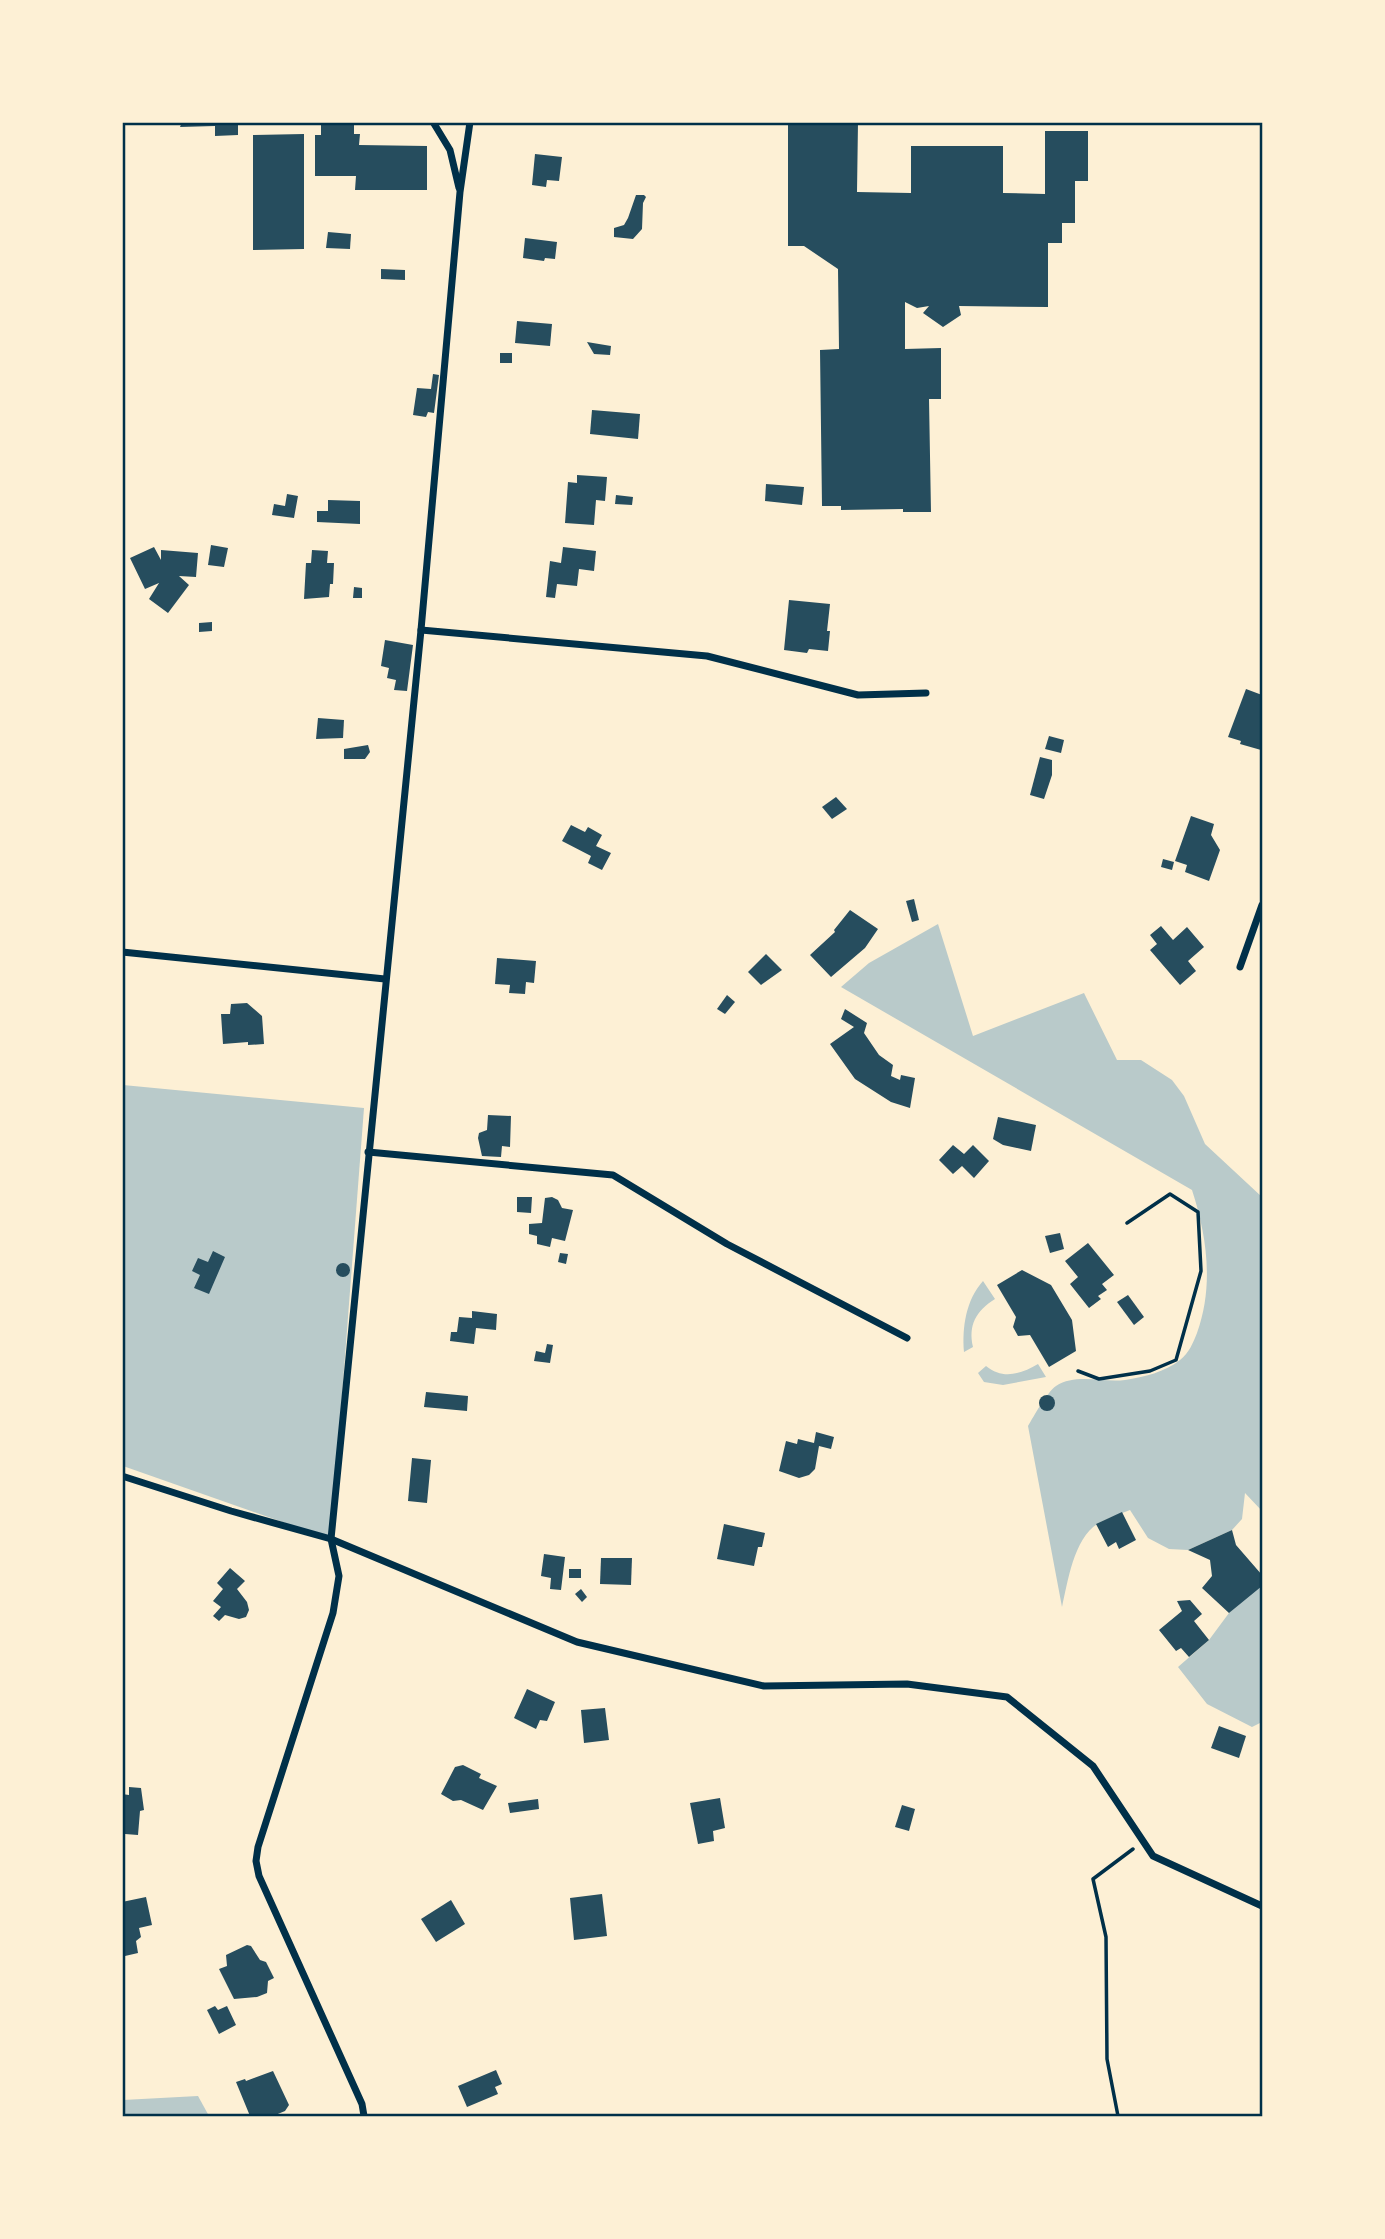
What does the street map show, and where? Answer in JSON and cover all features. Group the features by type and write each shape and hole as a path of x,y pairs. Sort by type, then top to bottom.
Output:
{"street":[{"path":"433,122 450,149 460,192"},
{"path":"364,2116 362,2104 260,1876 256,1861 258,1847 334,1613 339,1576 331,1539 421,630 460,192 470,122"},
{"path":"421,630 707,656 858,695 926,694"},
{"path":"1240,967 1262,905"},
{"path":"122,952 386,979"},
{"path":"368,1152 613,1175 727,1244 907,1338"},
{"path":"122,1476 331,1539 577,1642 764,1686 907,1684 1007,1697 1093,1766 1153,1856 1262,1906"}],"path":[{"path":"1078,1371 1099,1379 1150,1371 1176,1360 1201,1271 1198,1212 1170,1194 1127,1223"},
{"path":"1118,2116 1107,2059 1106,1937 1093,1879 1143,1842"}],"shaded area":[{"path":"938,924 973,1036 1084,993 1117,1060 1141,1060 1172,1080 1184,1096 1205,1144 1262,1197 1262,1511 1245,1493 1242,1519 1232,1530 1188,1550 1169,1549 1148,1538 1130,1510 1103,1521 1090,1530 1078,1549 1062,1607 1028,1426 1049,1393 1064,1382 1081,1379 1117,1381 1140,1377 1168,1368 1186,1354 1197,1333 1202,1315 1207,1279 1205,1243 1192,1190 841,987 869,963"},
{"path":"123,1085 364,1108 331,1539 123,1466"},
{"path":"983,1281 995,1299 983,1308 975,1319 973,1347 964,1352 966,1314 977,1288"},
{"path":"1038,1364 1046,1377 1003,1385 984,1382 978,1373 986,1366 999,1373 1012,1374"},
{"path":"1262,1583 1262,1722 1252,1727 1207,1704 1178,1667 1209,1640 1229,1613"},
{"path":"198,2096 209,2116 123,2116 123,2100"}],"building":[{"path":"182,122 238,122 238,135 215,136 215,126 180,127"},
{"path":"321,122 354,122 354,134 360,134 359,145 427,146 427,190 355,190 356,176 315,176 315,135 321,135"},
{"path":"788,122 858,122 857,192 911,193 911,146 1003,146 1003,193 1045,194 1045,131 1088,131 1088,181 1075,181 1075,223 1062,223 1062,243 1048,243 1048,307 959,306 961,315 943,327 923,313 929,306 917,308 905,302 905,349 941,348 941,399 929,399 931,512 903,512 903,509 841,510 841,506 822,506 820,350 839,349 838,269 804,246 788,246"},
{"path":"304,134 304,249 253,250 253,135"},
{"path":"535,154 562,157 559,181 547,180 546,187 532,185"},
{"path":"636,195 646,197 643,203 642,229 633,239 614,237 614,228 624,225"},
{"path":"328,232 351,234 350,249 326,248"},
{"path":"525,238 557,242 555,259 545,258 544,261 523,258"},
{"path":"381,269 405,270 405,280 381,279"},
{"path":"517,321 552,324 550,346 515,343"},
{"path":"587,342 611,346 610,355 594,354"},
{"path":"500,353 512,353 512,363 500,363"},
{"path":"433,374 439,375 434,413 428,412 426,417 413,415 417,388 431,389"},
{"path":"592,410 640,414 638,439 590,434"},
{"path":"577,475 607,477 605,501 596,500 594,525 565,523 568,482 577,483"},
{"path":"766,484 804,487 802,505 765,501"},
{"path":"287,494 298,496 294,518 272,515 274,504 285,506"},
{"path":"616,495 633,497 632,505 615,504"},
{"path":"328,500 360,501 360,524 317,522 317,511 328,511"},
{"path":"211,545 228,548 224,567 208,565"},
{"path":"154,547 161,560 161,550 198,553 196,577 179,576 189,585 168,613 149,599 159,583 145,589 130,558"},
{"path":"563,547 596,551 594,571 579,569 577,586 557,584 555,598 546,597 550,561 561,563"},
{"path":"312,550 328,551 327,563 334,563 329,597 304,599 306,563 311,563"},
{"path":"354,587 362,588 362,598 353,598"},
{"path":"789,600 830,604 828,651 809,649 807,653 784,650"},
{"path":"212,622 212,631 199,632 199,623"},
{"path":"385,640 413,645 407,691 394,690 396,680 387,678 389,668 381,666"},
{"path":"1246,689 1262,695 1261,750 1240,744 1241,741 1228,737"},
{"path":"318,718 344,720 343,738 316,739"},
{"path":"1049,736 1064,740 1061,753 1045,749"},
{"path":"368,745 370,752 365,759 344,759 344,749"},
{"path":"1040,757 1052,760 1052,775 1044,799 1030,795"},
{"path":"836,797 847,809 832,819 822,807"},
{"path":"1191,816 1214,824 1211,835 1220,850 1209,881 1185,872 1187,865 1175,861"},
{"path":"571,825 585,832 588,827 602,835 596,846 611,853 602,870 588,863 591,856 562,841"},
{"path":"1163,859 1174,862 1172,870 1161,867"},
{"path":"914,899 919,920 912,922 906,901"},
{"path":"850,910 878,929 865,948 831,977 810,955 835,932"},
{"path":"1161,926 1173,940 1187,927 1204,947 1188,961 1196,971 1180,985 1150,950 1157,944 1150,935"},
{"path":"766,954 782,970 761,985 748,972"},
{"path":"497,958 536,961 534,983 526,982 525,994 509,993 510,985 495,984"},
{"path":"727,995 735,1002 725,1014 717,1009"},
{"path":"247,1003 262,1016 264,1044 223,1044 221,1014 230,1014 231,1004"},
{"path":"845,1009 867,1023 864,1033 879,1055 893,1065 891,1076 900,1080 901,1075 915,1078 910,1108 891,1102 855,1079 830,1044 854,1027 841,1019"},
{"path":"488,1115 511,1116 510,1147 502,1146 501,1157 482,1156 478,1138 479,1133 487,1130"},
{"path":"998,1117 1036,1125 1031,1151 1003,1145 993,1139"},
{"path":"953,1145 964,1154 973,1145 989,1161 974,1178 962,1166 953,1174 939,1160"},
{"path":"517,1197 532,1197 531,1213 517,1212"},
{"path":"545,1198 558,1200 562,1208 573,1210 565,1241 552,1238 550,1247 537,1244 537,1236 529,1234 529,1224 542,1223"},
{"path":"1060,1233 1064,1249 1050,1253 1045,1236"},
{"path":"1088,1243 1114,1275 1102,1284 1107,1290 1098,1296 1101,1299 1089,1308 1070,1284 1078,1277 1065,1261"},
{"path":"213,1251 225,1257 209,1294 194,1288 200,1275 192,1271 198,1258 208,1262"},
{"path":"560,1253 568,1254 566,1264 558,1262"},
{"path":"343,1263 348,1265 348,1275 343,1277 338,1275 336,1270 338,1265"},
{"path":"1022,1270 1051,1285 1072,1320 1076,1351 1049,1367 1030,1335 1018,1336 1013,1327 1016,1317 997,1285"},
{"path":"1128,1295 1144,1317 1134,1325 1117,1302"},
{"path":"472,1311 497,1314 496,1330 476,1328 474,1344 450,1341 451,1332 457,1332 459,1317 472,1318"},
{"path":"547,1344 553,1345 550,1363 534,1361 536,1351 545,1353"},
{"path":"426,1392 468,1396 467,1411 424,1407"},
{"path":"1047,1395 1055,1403 1047,1411 1039,1403"},
{"path":"816,1432 834,1437 831,1449 819,1446 815,1469 809,1475 799,1478 779,1471 786,1441 797,1444 798,1439 814,1443"},
{"path":"412,1458 431,1460 427,1503 408,1501"},
{"path":"1122,1512 1136,1540 1119,1549 1116,1542 1108,1547 1096,1524"},
{"path":"724,1524 765,1533 762,1547 758,1547 754,1566 717,1559"},
{"path":"1232,1530 1236,1545 1262,1575 1262,1586 1229,1613 1202,1588 1212,1576 1210,1560 1188,1550"},
{"path":"544,1554 565,1557 561,1590 550,1589 551,1578 541,1576"},
{"path":"601,1558 632,1558 631,1585 600,1584"},
{"path":"230,1568 245,1581 237,1589 247,1602 249,1610 246,1617 239,1619 225,1615 219,1621 213,1616 221,1607 213,1601 223,1589 217,1583"},
{"path":"569,1569 581,1569 581,1578 569,1578"},
{"path":"581,1589 587,1597 582,1602 575,1594"},
{"path":"1190,1600 1202,1614 1194,1621 1209,1640 1189,1657 1181,1648 1176,1651 1159,1630 1182,1611 1177,1601"},
{"path":"527,1689 555,1702 547,1721 540,1720 536,1729 514,1718"},
{"path":"605,1708 609,1740 584,1743 581,1710"},
{"path":"1219,1726 1246,1736 1239,1758 1211,1748"},
{"path":"463,1765 481,1774 479,1778 497,1786 483,1810 461,1800 453,1801 441,1794 455,1767"},
{"path":"129,1787 141,1788 144,1810 140,1811 138,1835 125,1834 122,1829 122,1794 129,1795"},
{"path":"720,1798 725,1828 713,1831 714,1841 698,1844 690,1803"},
{"path":"538,1799 539,1809 510,1813 508,1803"},
{"path":"902,1805 915,1809 909,1831 895,1827"},
{"path":"602,1894 607,1936 574,1940 570,1898"},
{"path":"146,1897 152,1925 139,1928 141,1937 136,1941 138,1953 125,1956 122,1953 122,1902"},
{"path":"451,1900 465,1924 436,1942 421,1919"},
{"path":"247,1945 251,1946 260,1960 266,1962 274,1978 268,1981 267,1993 257,1997 234,1999 219,1969 227,1966 226,1955"},
{"path":"215,2006 218,2010 227,2006 236,2025 219,2034 207,2010"},
{"path":"496,2070 502,2084 495,2087 498,2094 467,2107 458,2086"},
{"path":"273,2071 289,2105 285,2111 273,2116 250,2116 236,2082"}]}
